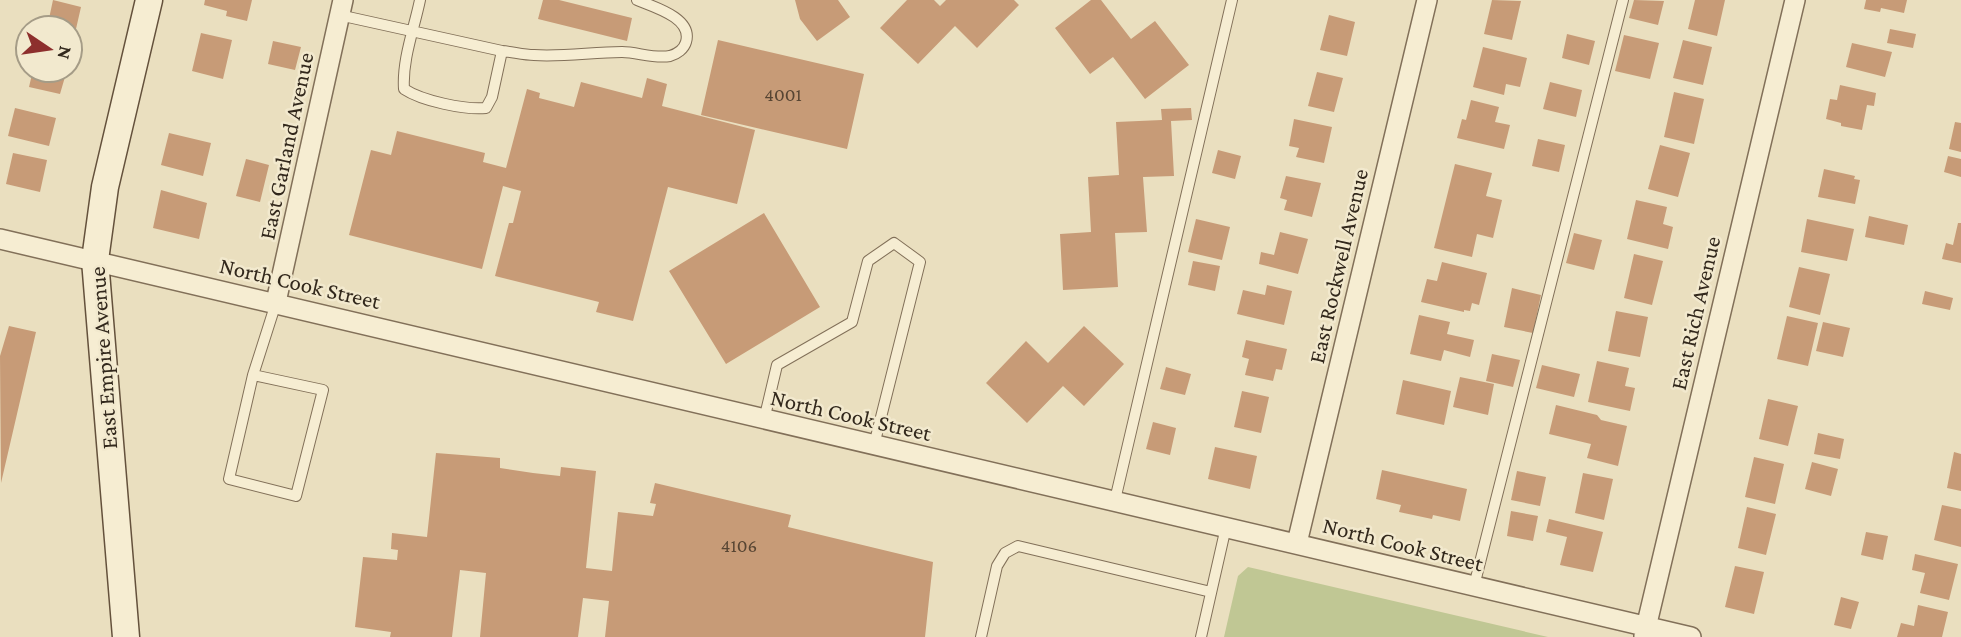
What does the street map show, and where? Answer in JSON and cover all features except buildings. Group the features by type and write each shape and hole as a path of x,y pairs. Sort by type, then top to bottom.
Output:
{"street":[{"name":"East Empire Avenue","path":"127,637 95,260 105,187 149,0"},
{"name":"East Rockwell Avenue","path":"1297,543 1427,0"},
{"name":"East Rich Avenue","path":"1644,632 1795,0"},
{"name":"East Garland Avenue","path":"276,302 341,8"},
{"name":"North Cook Street","path":"0,239 276,302 764,420 1227,526 1474,586 1644,632 1691,637"}],"lane":[{"path":"420,0 403,75 404,89 414,95 474,109 486,108 492,97 502,51"},
{"path":"341,8 413,31 502,51 535,55 625,52 662,56 673,55 682,50 687,41 682,23 637,0"},
{"path":"1115,500 1232,0"},
{"path":"1474,586 1623,0"},
{"path":"764,420 777,365 852,323 868,261 894,243 920,261 874,445"},
{"path":"253,374 323,390 296,496 229,479 253,374 276,302"},
{"path":"1200,637 1227,526"},
{"path":"981,637 997,566 1005,552 1018,546 1211,592"}],"green space":[{"path":"1248,567 1548,637 1224,637 1238,576"}]}
